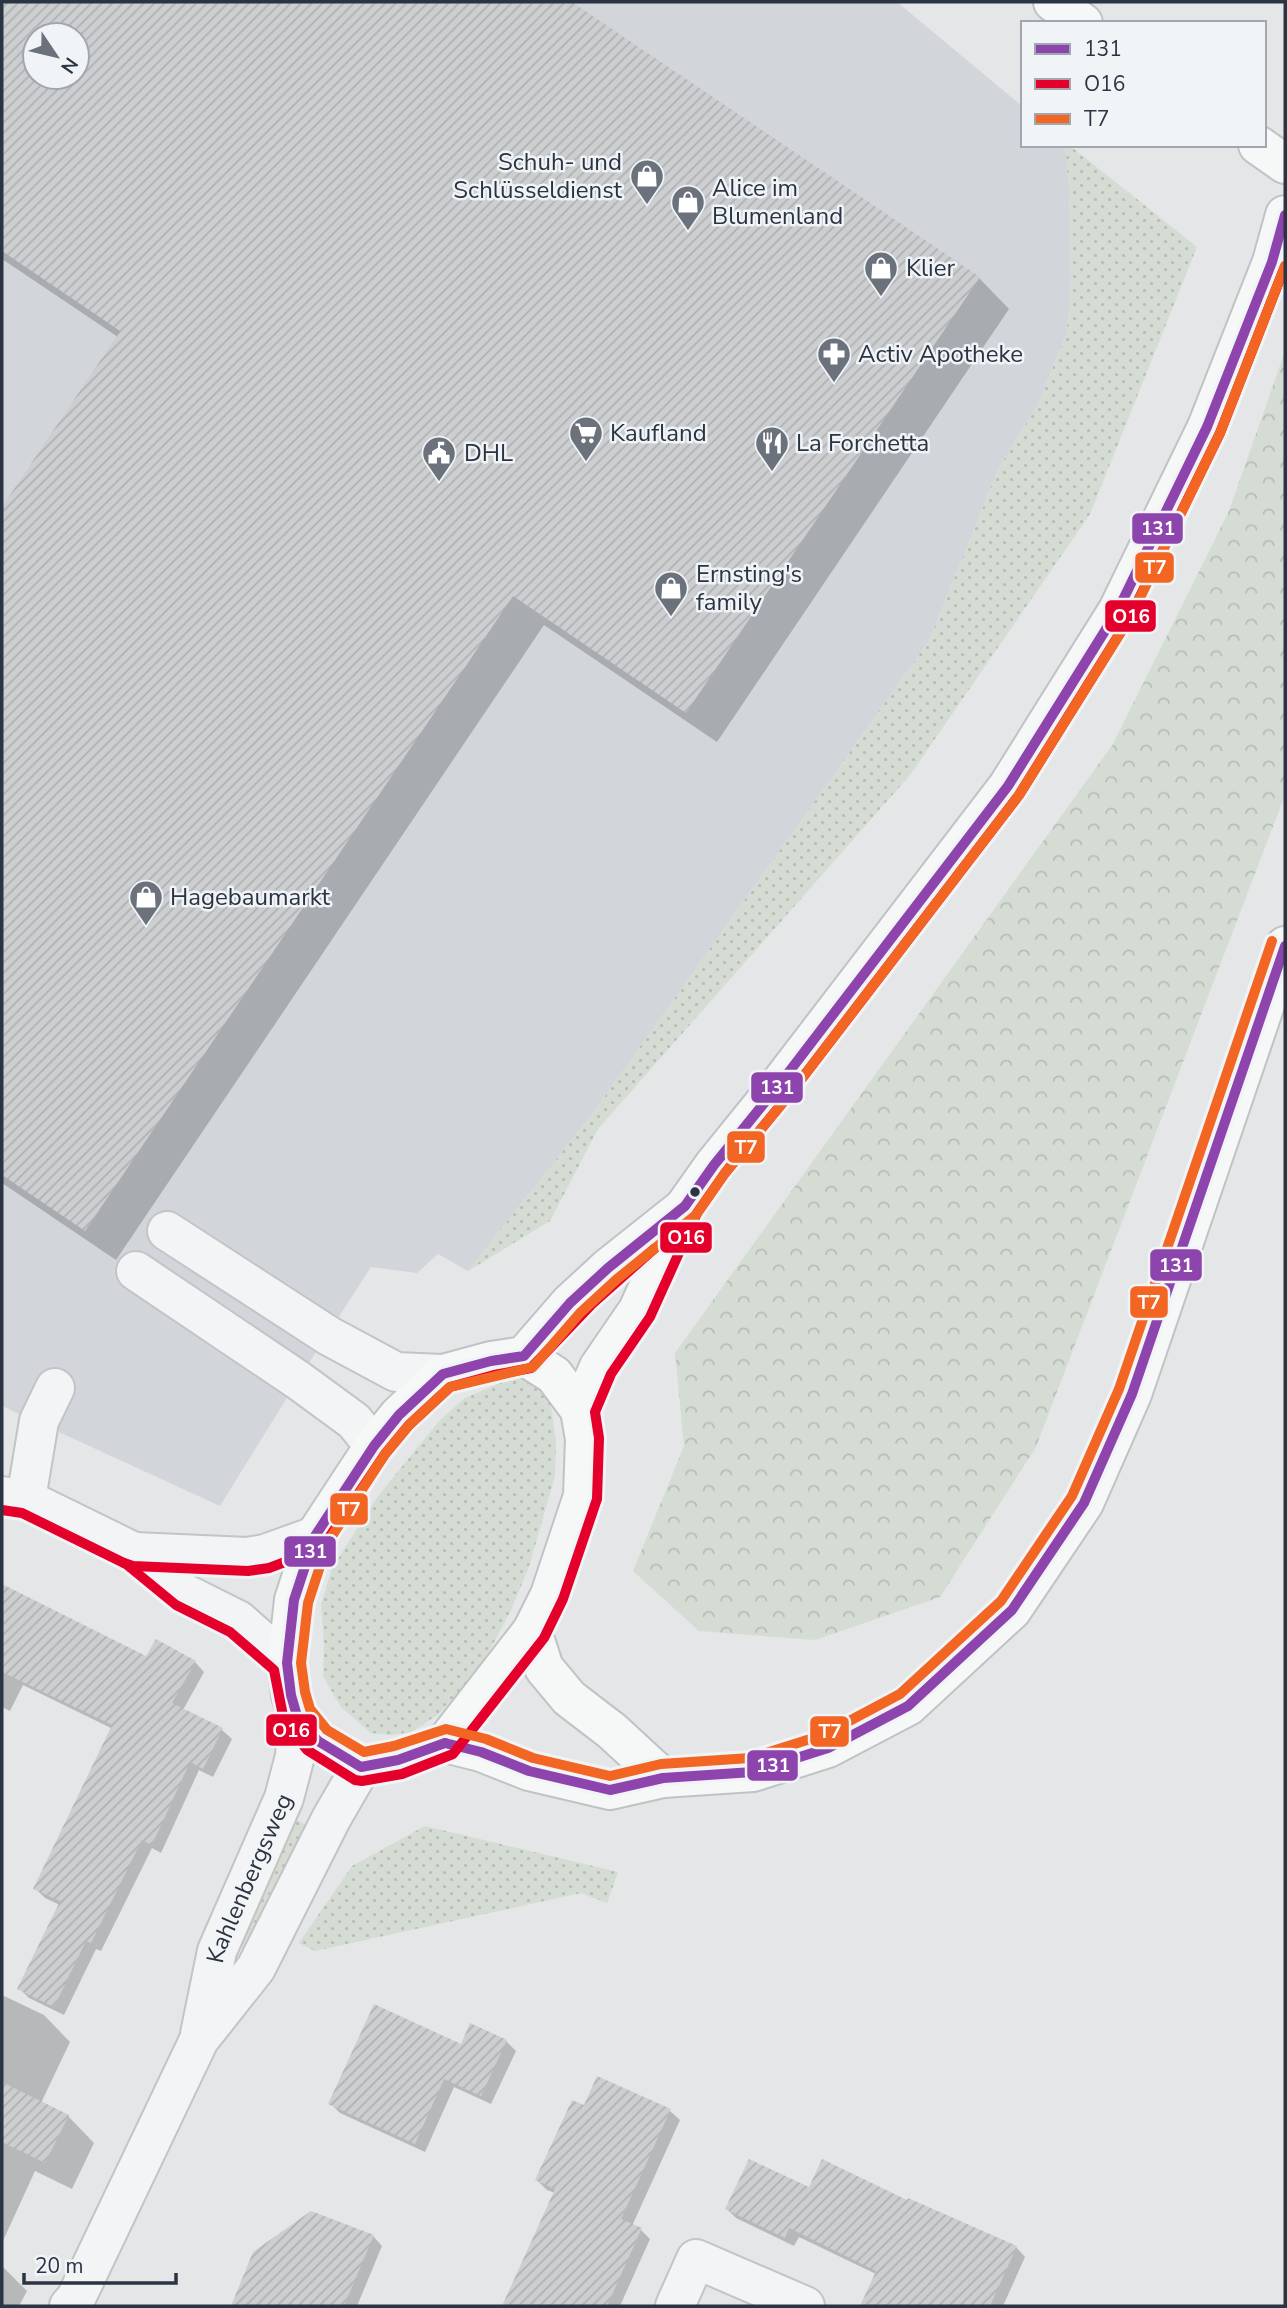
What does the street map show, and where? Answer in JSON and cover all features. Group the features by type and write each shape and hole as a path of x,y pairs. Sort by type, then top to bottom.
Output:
{"main road":[{"path":"1053,2 1080,21"},
{"path":"1261,147 1285,164"},
{"path":"579,1410 599,1367 638,1310 685,1206 1008,786 1118,610 1207,427 1272,262 1285,215"},
{"path":"445,1743 481,1752 529,1771 610,1790 663,1778 753,1772 828,1748 908,1706 1012,1610 1084,1503 1132,1394 1285,946"},
{"path":"297,1717 318,1741 361,1767 398,1760 445,1743 532,1631 550,1595 583,1496 585,1439 579,1410 554,1375 524,1356 570,1303 608,1268 685,1206"},
{"name":"Kahlenbergsweg","path":"297,1717 287,1663 294,1600 315,1536 374,1446 399,1415 443,1374 491,1361 524,1356"},
{"path":"532,1631 544,1668 569,1698 612,1731 663,1778"}],"street":[{"path":"167,1231 329,1336 386,1366 396,1371 443,1374"},
{"path":"136,1271 354,1421 374,1446"},
{"path":"55,1388 39,1421 14,1497 134,1552 184,1593 238,1620 287,1663"},
{"path":"134,1552 247,1557 265,1554 315,1536"},
{"name":"Kahlenbergsweg","path":"78,2304 199,2040 217,1951 284,1798 295,1756 297,1717"},
{"name":"Kahlenbergsweg","path":"199,2040 256,1968 331,1819 361,1767"},
{"path":"675,2306 696,2259 805,2306"}],"shaded area":[{"path":"2,2 897,2 1021,105 1021,147 1065,147 1071,280 1067,333 1038,404 998,470 929,641 593,1113 468,1271 438,1254 417,1273 371,1267 220,1506 2,1406"}],"green space":[{"path":"1065,147 1072,147 1197,247 1090,514 910,775 598,1129 550,1221 468,1271 593,1113 929,641 998,470 1038,404 1067,333 1071,280"},
{"path":"1285,351 1285,795 1036,1447 940,1597 815,1640 699,1631 633,1571 684,1446 675,1353 1113,744 1229,511"},
{"path":"519,1378 532,1380 550,1399 556,1443 555,1476 529,1567 511,1610 481,1667 440,1713 412,1732 391,1735 371,1733 341,1707 323,1676 321,1605 332,1568 378,1496 440,1420 465,1398 502,1382"},
{"path":"296,1820 309,1826 247,1949 241,1947 250,1918"},
{"path":"425,1826 618,1872 607,1903 581,1893 315,1951 299,1943 352,1866"}],"building":[{"name":"Kaufland","path":"2,2 572,2 980,277 686,713 513,596 85,1231 2,1175 2,507 120,331 2,251"},
{"path":"2,1584 146,1656 156,1639 196,1661 172,1703 223,1728 203,1769 190,1762 152,1845 142,1840 91,1943 86,1941 54,2007 17,1989 60,1901 33,1889 112,1725 2,1672"},
{"path":"374,2004 461,2044 470,2023 507,2040 481,2096 444,2079 415,2144 328,2104"},
{"path":"597,2076 671,2109 621,2219 642,2228 607,2306 502,2306 555,2189 535,2180 572,2100 584,2105"},
{"path":"2,2082 69,2115 45,2163 2,2142"},
{"path":"749,2159 809,2187 822,2159 907,2200 908,2198 1017,2246 990,2306 860,2306 876,2271 789,2228 785,2238 725,2209"},
{"path":"311,2211 374,2235 344,2306 231,2306 253,2252"}],"transit line":[{"name":"131","path":"445,1743 398,1760 361,1767 318,1741 297,1716 287,1663 294,1600 315,1536 374,1446 399,1415 443,1374 491,1361 524,1356 570,1303 608,1268 685,1206 1008,786 1118,610 1207,427 1272,262 1285,215"},
{"name":"O16","path":"2,1510 22,1513 126,1564 176,1605 230,1632 274,1670 284,1721 307,1750 355,1780 402,1774 453,1754 544,1638 563,1599 597,1499 599,1438 595,1412 611,1374 650,1317 697,1213 725,1173 793,1090 1019,795 1130,617 1220,433 1285,266"},
{"name":"T7","path":"1272,941 1119,1389 1072,1496 1001,1601 900,1694 823,1735 750,1758 661,1764 610,1776 533,1758 486,1739 446,1729 394,1746 364,1752 327,1730 310,1709 305,1692 301,1663 308,1603 328,1542 385,1454 409,1425 450,1387 533,1367 580,1313 696,1215 725,1173 793,1090 1019,795 1131,616 1220,433 1285,266"},
{"name":"131","path":"445,1743 481,1752 529,1771 610,1790 663,1778 753,1772 828,1748 908,1706 1012,1610 1084,1503 1132,1394 1285,946"},
{"name":"O16","path":"124,1563 133,1566 248,1571 269,1568 322,1548 385,1454 409,1425 450,1387 531,1368 592,1304 654,1249"}],"place":[{"name":"Schuh- und Schlüsseldienst","path":"647,206"},
{"name":"Alice im Blumenland","path":"688,232"},
{"name":"Klier","path":"881,298"},
{"name":"Activ Apotheke","path":"834,384"},
{"name":"Kaufland","path":"586,463"},
{"name":"La Forchetta","path":"772,473"},
{"name":"DHL","path":"439,483"},
{"name":"Ernsting's family","path":"671,618"},
{"name":"Hagebaumarkt","path":"146,927"}]}
